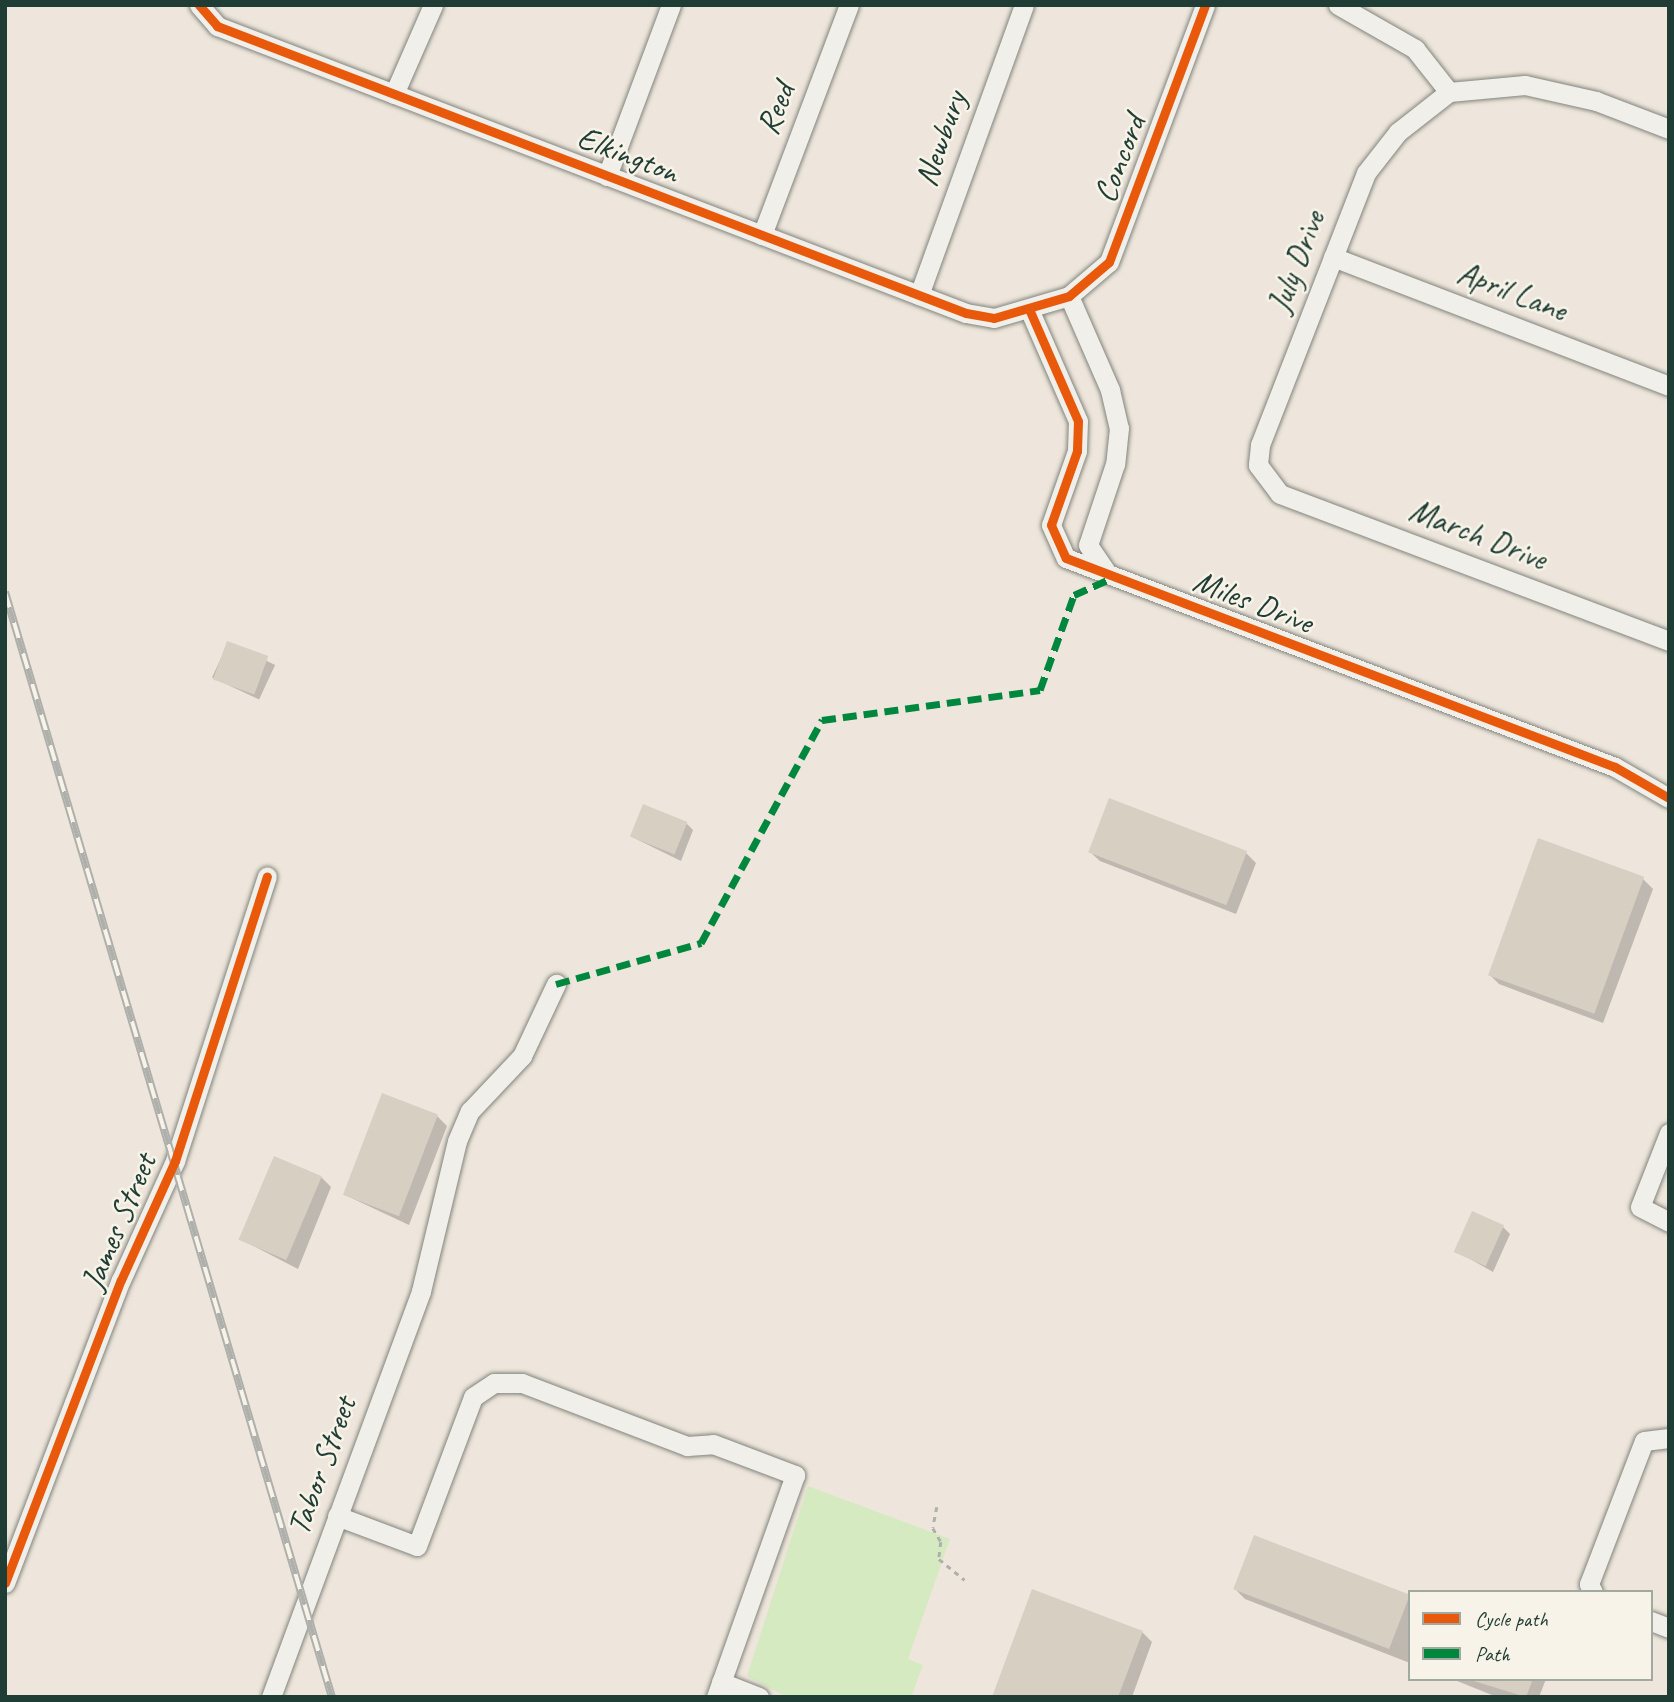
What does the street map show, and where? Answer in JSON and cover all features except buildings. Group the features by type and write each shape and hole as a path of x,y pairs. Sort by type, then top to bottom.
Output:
{"street":[{"name":"Elkington","path":"199,5 217,26 980,317 1029,309 1049,302"},
{"path":"394,94 433,5"},
{"path":"607,176 671,5"},
{"name":"Reed","path":"762,234 849,5"},
{"name":"Newbury","path":"919,295 1024,5"},
{"name":"Concord","path":"1049,302 1069,296 1109,262 1205,5"},
{"path":"1338,5 1415,49 1449,92 1493,84 1539,87 1669,129"},
{"name":"July Drive","path":"1268,483 1258,465 1260,445 1366,173 1398,132 1449,92"},
{"name":"April Lane","path":"1333,257 1669,386"},
{"path":"1069,296 1118,420 1115,464 1088,545 1114,578"},
{"name":"Miles Drive","path":"1029,309 1078,421 1077,451 1052,536 1066,558 1615,767 1669,798"},
{"name":"March Drive","path":"1268,483 1280,494 1669,641"},
{"name":"James Street","path":"7,1572 121,1280 175,1161 267,877"},
{"name":"Tabor Street","path":"271,1697 421,1291 426,1255 470,1111 522,1056 556,984"},
{"path":"1669,1133 1640,1207 1669,1222"},
{"path":"337,1516 417,1546 473,1397 494,1383 522,1383 687,1446 713,1444 795,1475 777,1532 719,1689 759,1697"},
{"path":"1592,1590 1589,1584 1644,1441 1669,1438"}],"path":[{"path":"937,1507 933,1528 941,1542 939,1559 965,1580"}],"green space":[{"path":"808,1486 950,1539 908,1659 923,1665 911,1697 787,1697 747,1676"}],"railway":[{"path":"5,592 332,1697"}],"marked path":[{"path":"556,984 701,943 822,720 1040,690 1074,595 1114,577"}],"cycle path":[{"path":"199,5 217,26 966,313 994,318 1069,296 1109,262 1205,5"},
{"path":"1029,309 1078,421 1077,451 1051,525 1066,558 1615,767 1669,798"},
{"path":"5,1583 121,1280 175,1161 267,877"}]}
